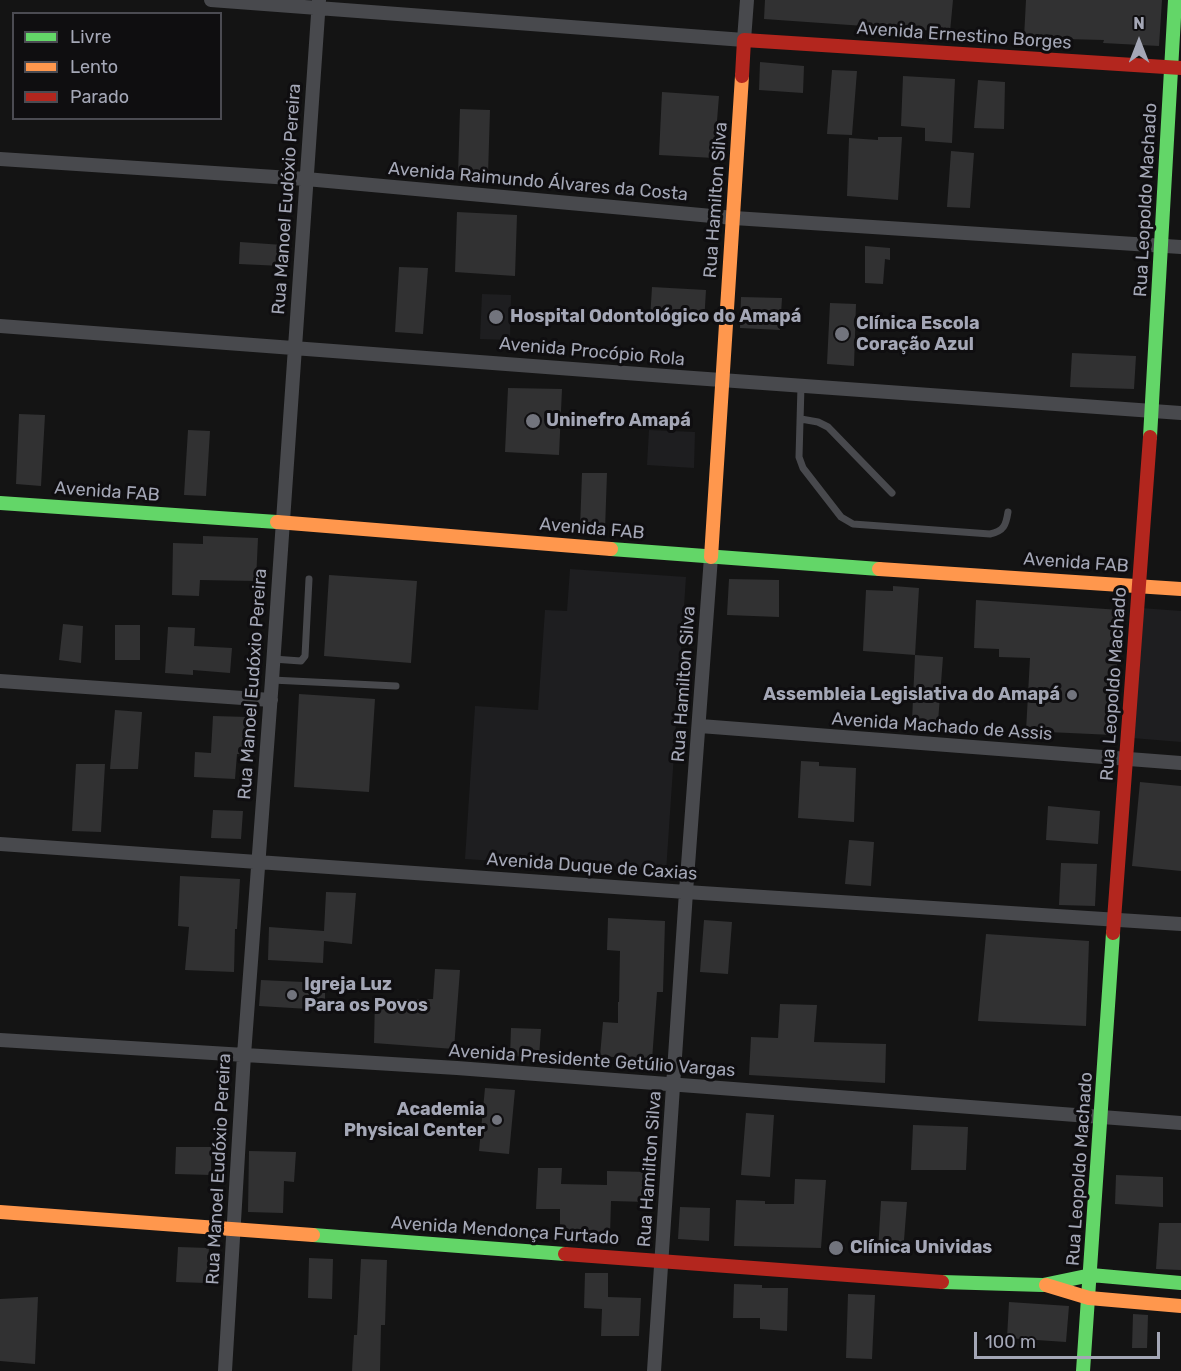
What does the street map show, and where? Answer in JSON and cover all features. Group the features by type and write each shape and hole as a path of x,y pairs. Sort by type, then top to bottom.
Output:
{"main road":[{"name":"Rua Leopoldo Machado","path":"1083,1371 1152,411 1160,245 1176,68 1175,0"},
{"name":"Avenida Ernestino Borges","path":"744,40 1176,68"},
{"name":"Rua Hamilton Silva","path":"711,557 744,40"},
{"name":"Avenida FAB","path":"0,503 283,522 711,557 1181,589"},
{"name":"Avenida Mendonça Furtado","path":"0,1212 925,1281 1043,1285 1091,1275 1181,1283"},
{"name":"Avenida Mendonça Furtado","path":"1043,1285 1089,1298 1181,1306"}],"street":[{"path":"211,0 318,5 744,40"},
{"name":"Rua Hamilton Silva","path":"744,40 747,0"},
{"name":"Rua Manoel Eudóxio Pereira","path":"225,1371 244,1054 271,700 318,5"},
{"name":"Avenida Raimundo Álvares da Costa","path":"0,159 306,179 734,218 1181,247"},
{"name":"Avenida Procópio Rola","path":"0,326 295,346 722,381 1181,413"},
{"name":"Rua Hamilton Silva","path":"654,1371 711,557"},
{"path":"0,681 271,700"},
{"name":"Avenida Machado de Assis","path":"699,726 1181,763"},
{"name":"Avenida Duque de Caxias","path":"0,844 1181,924"},
{"name":"Avenida Presidente Getúlio Vargas","path":"0,1040 244,1054 1181,1123"}],"lane":[{"path":"801,386 799,456 803,468 841,517 853,524 990,534 1000,532 1006,524 1008,512"},
{"path":"801,419 818,422 828,427 892,493"},
{"path":"273,659 301,661 305,656 309,579"},
{"path":"272,681 396,686"}],"shaded area":[{"name":"Hospital Odontológico do Amapá","path":"482,294 511,295 510,340 480,339"},
{"path":"649,430 695,432 694,468 647,465"},
{"path":"570,569 686,577 666,872 465,859 475,706 538,710 545,610 567,611"},
{"path":"1141,608 1181,611 1181,742 1132,738"}],"building":[{"path":"765,0 953,0 950,32 764,19"},
{"path":"1026,0 1162,0 1159,46 1103,43 1104,40 1024,38"},
{"path":"760,62 804,66 803,93 759,90"},
{"path":"832,70 857,71 852,135 827,134"},
{"path":"903,76 955,79 952,143 925,141 925,128 901,126"},
{"path":"978,80 1005,82 1004,129 974,128"},
{"path":"662,92 719,96 714,158 659,155"},
{"path":"460,109 490,110 488,175 458,175"},
{"path":"878,137 902,137 898,200 847,196 849,138 878,140"},
{"path":"951,151 974,153 970,208 947,207"},
{"path":"457,212 517,215 515,276 455,272"},
{"path":"240,242 283,245 282,266 239,264"},
{"path":"865,246 890,248 890,260 885,259 883,284 865,283"},
{"path":"399,267 428,268 423,334 395,332"},
{"path":"652,287 706,290 704,323 650,320"},
{"path":"741,297 782,298 780,330 740,328"},
{"name":"Clínica Escola Coração Azul","path":"830,303 856,304 854,366 827,364"},
{"path":"1072,353 1136,356 1134,389 1070,387"},
{"name":"Uninefro Amapá","path":"508,388 562,389 559,455 505,452"},
{"path":"19,414 45,415 41,486 16,484"},
{"path":"188,430 210,431 206,496 184,495"},
{"path":"582,473 607,473 605,530 580,529"},
{"path":"203,536 258,538 256,581 200,580 199,596 172,595 173,543 203,544"},
{"path":"329,575 417,581 411,663 324,656"},
{"path":"729,579 779,580 779,617 727,615"},
{"path":"893,586 919,588 915,655 863,651 866,590 893,591"},
{"name":"Assembleia Legislativa do Amapá","path":"976,600 1120,610 1113,735 1026,731 1030,658 999,657 999,649 974,648"},
{"path":"63,624 83,626 81,663 59,660"},
{"path":"115,625 140,625 140,660 115,660"},
{"path":"168,627 195,628 194,646 232,648 230,673 193,670 193,675 165,673"},
{"path":"915,655 943,657 938,722 912,721"},
{"path":"299,694 375,699 369,792 294,787"},
{"path":"115,710 142,712 138,769 110,769"},
{"path":"213,716 248,717 246,754 237,754 235,779 194,777 195,752 211,753"},
{"path":"801,761 819,762 819,766 856,768 854,822 798,818"},
{"path":"76,764 105,764 101,832 72,831"},
{"path":"1140,782 1181,786 1181,871 1132,866"},
{"path":"1048,806 1100,811 1098,844 1046,840"},
{"path":"213,810 243,811 241,839 211,838"},
{"path":"849,840 874,842 871,886 845,884"},
{"path":"1061,863 1097,864 1095,906 1059,905"},
{"path":"180,876 240,879 234,972 185,970 189,927 178,926"},
{"path":"326,892 356,893 352,944 324,941 323,963 268,960 269,927 324,931"},
{"path":"608,918 665,921 663,992 657,992 652,1060 600,1056 603,1022 618,1023 620,951 607,950"},
{"path":"704,920 732,922 728,974 700,972"},
{"path":"986,934 1089,941 1086,1026 978,1021"},
{"path":"435,969 460,970 454,1049 374,1043 375,999 433,999"},
{"name":"Igreja Luz Para os Povos","path":"261,980 325,983 325,1010 259,1006"},
{"path":"780,1004 817,1005 814,1042 886,1044 885,1083 749,1075 751,1037 778,1038"},
{"path":"511,1028 541,1029 539,1057 510,1056"},
{"name":"Academia Physical Center","path":"485,1088 515,1090 509,1154 479,1151"},
{"path":"746,1113 774,1115 770,1177 741,1175"},
{"path":"913,1125 968,1127 966,1170 911,1170"},
{"path":"176,1147 211,1147 211,1175 175,1174"},
{"path":"249,1151 296,1152 294,1182 284,1181 283,1213 248,1212"},
{"path":"538,1168 562,1168 561,1184 607,1185 607,1171 648,1172 647,1202 611,1201 610,1235 560,1234 560,1209 536,1209"},
{"path":"1116,1175 1163,1177 1163,1207 1115,1204"},
{"path":"795,1179 826,1180 821,1248 734,1246 736,1200 765,1201 765,1204 794,1204"},
{"path":"881,1201 907,1202 903,1253 878,1251"},
{"path":"680,1207 710,1208 709,1241 678,1239"},
{"path":"1159,1223 1181,1223 1181,1270 1156,1269"},
{"path":"178,1247 209,1248 206,1283 176,1282"},
{"path":"309,1258 333,1259 332,1299 308,1298"},
{"path":"361,1259 387,1260 385,1325 381,1325 380,1371 352,1371 354,1335 357,1335"},
{"path":"585,1273 608,1273 608,1297 641,1298 639,1336 601,1336 602,1309 584,1308"},
{"path":"734,1284 762,1285 762,1288 788,1288 787,1331 760,1329 760,1318 733,1318"},
{"path":"848,1294 875,1295 872,1359 846,1358"},
{"path":"38,1297 35,1364 0,1361 0,1299"},
{"path":"1009,1302 1069,1306 1066,1342 1007,1338"},
{"path":"1133,1314 1148,1315 1147,1348 1132,1348"}],"traffic: fast":[{"path":"1150,437 1175,0"},
{"path":"0,503 277,522"},
{"path":"611,549 879,569"},
{"path":"1083,1371 1113,933"},
{"path":"313,1235 565,1254"},
{"path":"942,1282 1043,1285 1091,1275 1181,1283"}],"traffic: slow":[{"path":"711,557 742,76"},
{"path":"277,522 611,549"},
{"path":"879,569 1181,589"},
{"path":"0,1212 313,1235"},
{"path":"1046,1285 1089,1298 1181,1306"}],"traffic: jam":[{"path":"742,76 744,40 1181,68"},
{"path":"1113,933 1150,437"},
{"path":"565,1254 942,1282"}],"place":[{"name":"Hospital Odontológico do Amapá","path":"496,317"},
{"name":"Clínica Escola Coração Azul","path":"842,334"},
{"name":"Uninefro Amapá","path":"533,421"},
{"name":"Assembleia Legislativa do Amapá","path":"1072,695"},
{"name":"Igreja Luz Para os Povos","path":"292,995"},
{"name":"Academia Physical Center","path":"497,1120"},
{"name":"Clínica Unividas","path":"836,1248"}]}
